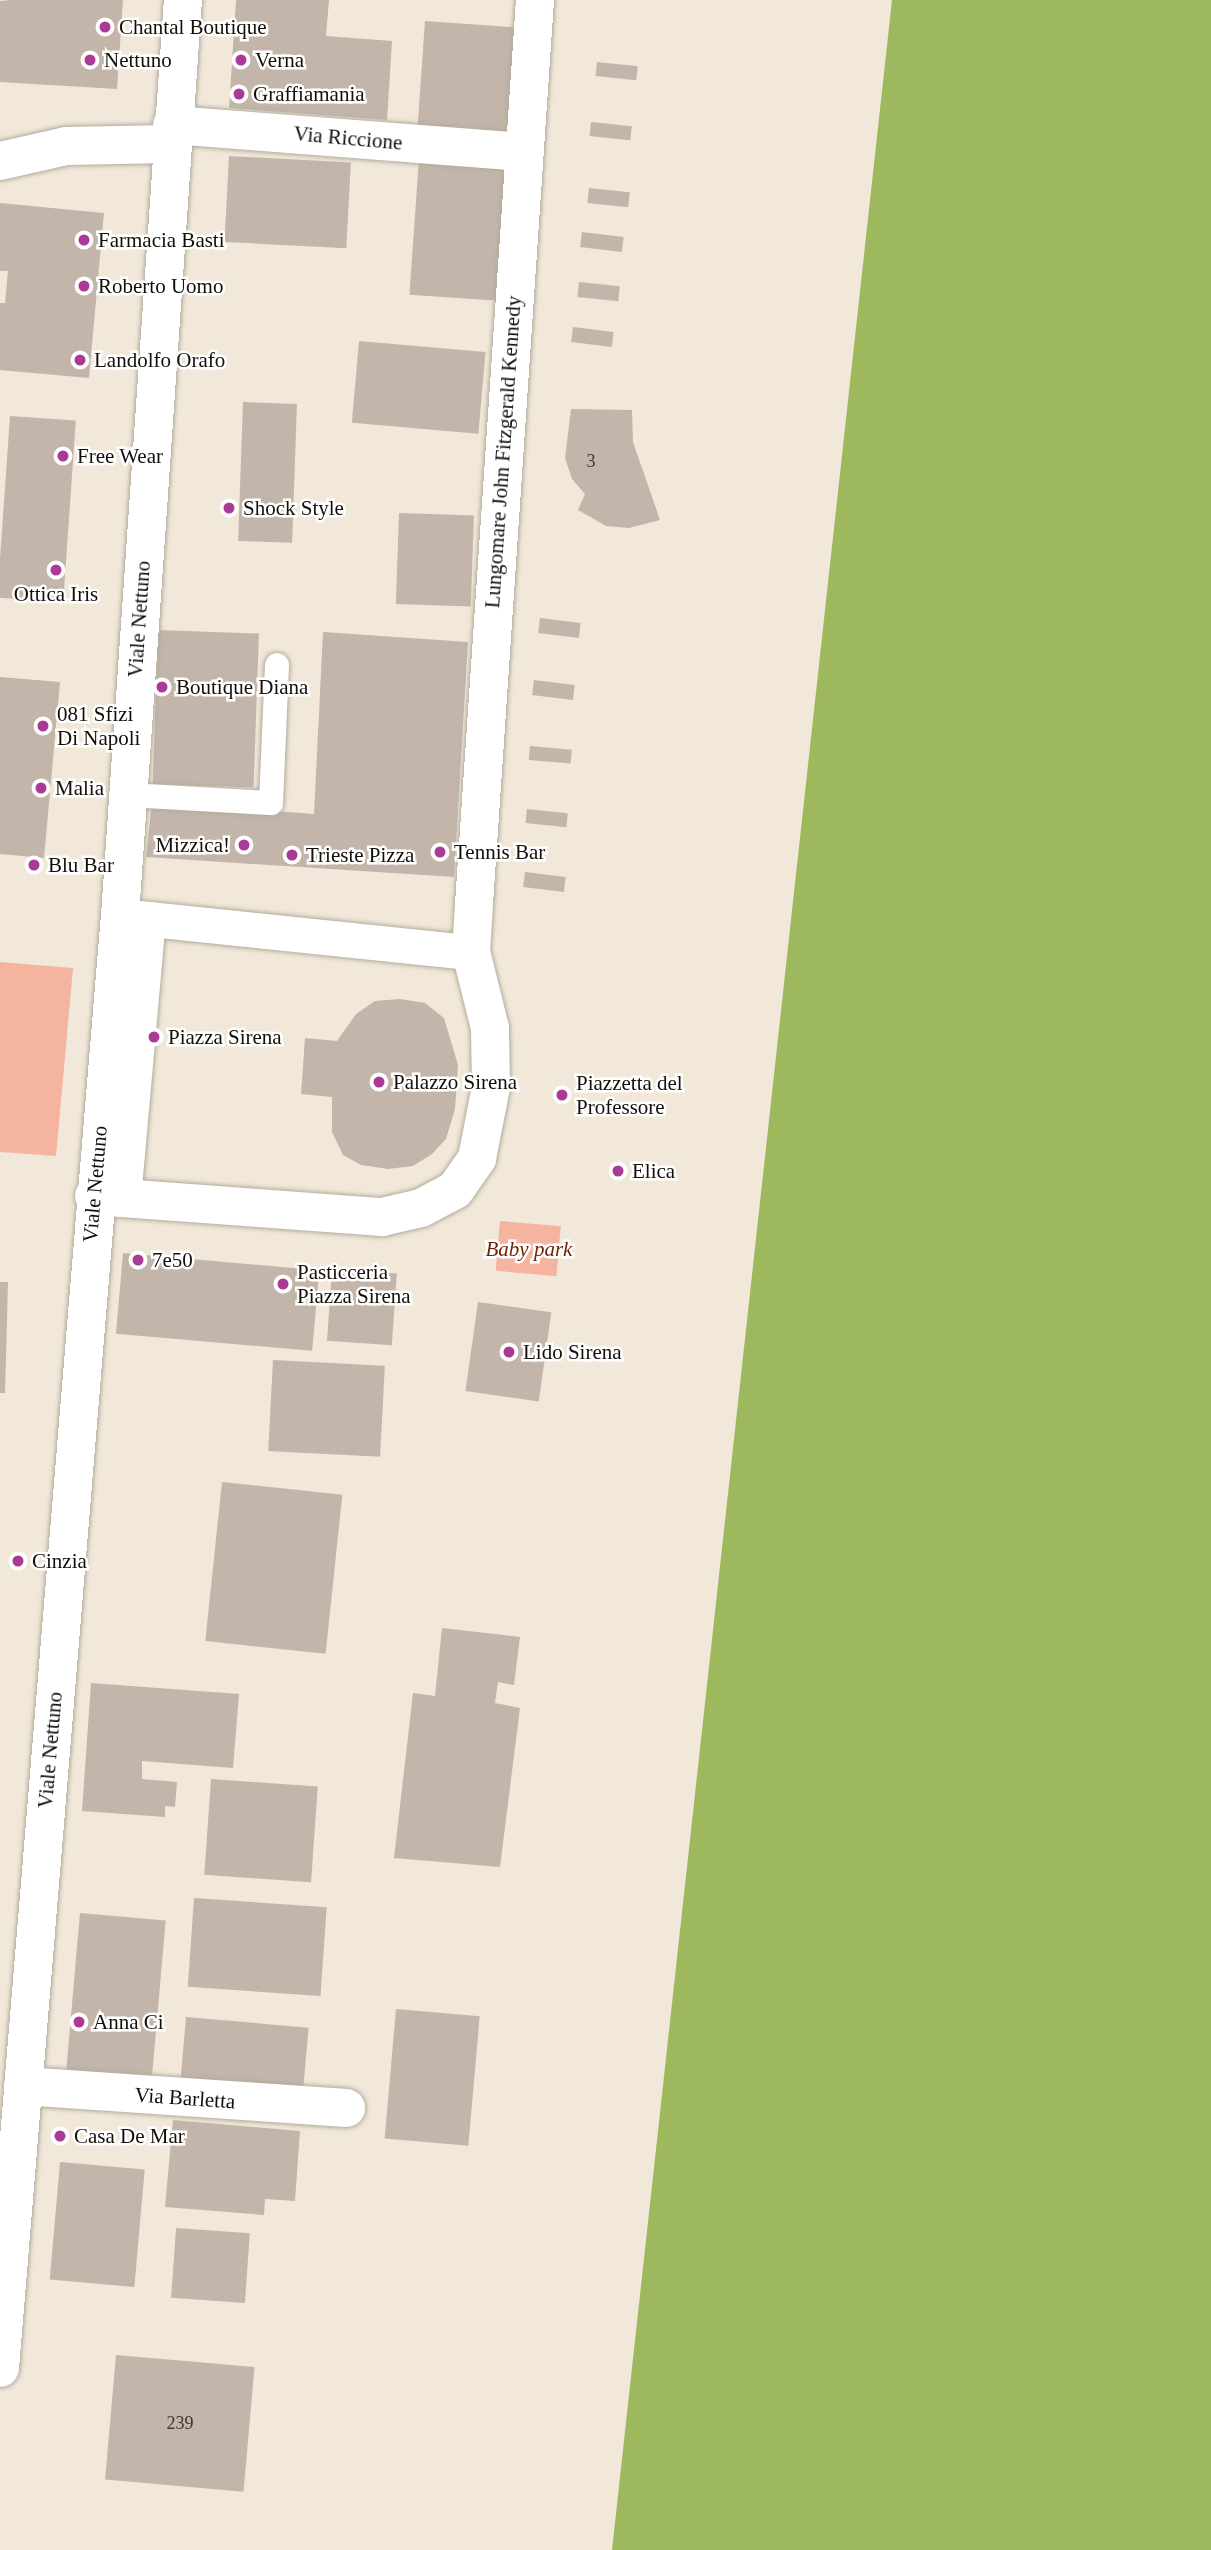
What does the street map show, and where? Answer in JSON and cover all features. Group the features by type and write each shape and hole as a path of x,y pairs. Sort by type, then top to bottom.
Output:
{"street":[{"name":"Viale Nettuno","path":"0,2368 23,2086 134,917 127,795 171,134 183,0"},
{"name":"Lungomare John Fitzgerald Kennedy","path":"471,952 536,0"},
{"name":"Via Riccione","path":"0,132 66,146"},
{"name":"Via Riccione","path":"0,161 66,146 171,134 524,152"},
{"path":"108,1197 382,1217 421,1208 455,1190 483,1142 491,1087 488,1008 471,952 134,917"},
{"name":"Via Barletta","path":"23,2086 346,2108"}],"lane":[{"path":"127,795 271,803 277,665"}],"green space":[{"path":"0,962 73,968 56,1156 0,1152"},
{"name":"Baby park","path":"500,1221 561,1226 556,1276 496,1271"}],"shaded area":[{"path":"892,0 1211,0 1211,2550 612,2550"}],"building":[{"path":"123,0 117,89 0,82 0,1"},
{"path":"236,0 329,0 326,36 392,41 387,120 229,108"},
{"path":"425,21 517,27 509,136 417,130"},
{"path":"597,62 638,66 636,80 596,76"},
{"path":"591,122 632,126 630,140 590,136"},
{"path":"229,156 351,162 346,248 224,242"},
{"path":"419,158 511,164 501,301 409,295"},
{"path":"589,188 630,192 628,207 587,203"},
{"path":"0,203 104,213 89,378 0,370 0,303 5,303 8,271 0,271"},
{"path":"582,232 624,237 622,252 580,247"},
{"path":"579,282 620,286 618,301 577,297"},
{"path":"573,327 614,332 612,347 571,342"},
{"path":"359,341 486,352 478,434 352,423"},
{"path":"243,402 297,404 292,543 238,541"},
{"path":"571,409 632,410 633,442 660,520 629,528 606,526 578,510 585,494 572,479 565,458"},
{"path":"10,416 76,421 63,602 0,598 0,559"},
{"path":"399,513 474,516 471,607 396,604"},
{"path":"540,618 581,623 579,638 538,633"},
{"path":"158,630 259,634 254,787 153,784"},
{"path":"323,632 468,642 454,877 146,857 152,802 314,814"},
{"path":"0,677 60,682 44,858 0,854"},
{"path":"534,680 575,685 573,700 532,695"},
{"path":"530,746 572,750 571,764 529,760"},
{"path":"527,809 568,813 566,827 526,823"},
{"path":"525,872 566,877 564,892 523,887"},
{"name":"Palazzo Sirena","path":"400,999 425,1003 444,1018 458,1065 455,1109 446,1139 432,1154 413,1166 388,1169 361,1165 343,1155 332,1132 332,1097 301,1094 305,1038 337,1041 356,1014 375,1001"},
{"path":"123,1253 319,1270 312,1351 116,1334"},
{"path":"332,1269 397,1274 392,1345 327,1341"},
{"path":"0,1282 8,1282 5,1393 0,1393"},
{"name":"Lido Sirena","path":"478,1302 551,1312 539,1401 465,1391"},
{"path":"273,1360 385,1366 380,1457 268,1451"},
{"path":"222,1482 342,1495 326,1654 205,1641"},
{"path":"442,1628 520,1637 514,1685 498,1682 495,1703 520,1708 500,1867 394,1858 413,1693 435,1696"},
{"path":"91,1683 239,1694 233,1768 142,1761 142,1779 177,1782 175,1807 165,1806 165,1817 82,1811"},
{"path":"211,1779 318,1786 311,1882 204,1875"},
{"path":"194,1898 327,1907 320,1996 188,1987"},
{"path":"80,1913 166,1920 151,2085 66,2077"},
{"path":"396,2009 480,2016 468,2146 385,2139"},
{"path":"186,2017 309,2028 303,2094 180,2084"},
{"path":"173,2120 300,2131 295,2201 265,2199 264,2215 165,2207"},
{"path":"60,2162 145,2169 134,2287 50,2280"},
{"path":"176,2228 250,2233 245,2303 171,2298"},
{"path":"116,2355 254,2367 244,2492 105,2480"}],"place":[{"name":"Chantal Boutique","path":"105,27"},
{"name":"Nettuno","path":"90,60"},
{"name":"Verna","path":"241,60"},
{"name":"Graffiamania","path":"239,94"},
{"name":"Farmacia Basti","path":"84,240"},
{"name":"Roberto Uomo","path":"84,286"},
{"name":"Landolfo Orafo","path":"80,360"},
{"name":"Free Wear","path":"63,456"},
{"name":"Shock Style","path":"229,508"},
{"name":"Ottica Iris","path":"56,570"},
{"name":"Boutique Diana","path":"162,687"},
{"name":"081 Sfizi Di Napoli","path":"43,726"},
{"name":"Malia","path":"41,788"},
{"name":"Mizzica!","path":"244,845"},
{"name":"Tennis Bar","path":"440,852"},
{"name":"Trieste Pizza","path":"292,855"},
{"name":"Blu Bar","path":"34,865"},
{"name":"Piazza Sirena","path":"154,1037"},
{"name":"Palazzo Sirena","path":"379,1082"},
{"name":"Piazzetta del Professore","path":"562,1095"},
{"name":"Elica","path":"618,1171"},
{"name":"7e50","path":"138,1260"},
{"name":"Pasticceria Piazza Sirena","path":"283,1284"},
{"name":"Lido Sirena","path":"509,1352"},
{"name":"Cinzia","path":"18,1561"},
{"name":"Anna Ci","path":"79,2022"},
{"name":"Casa De Mar","path":"60,2136"}]}
